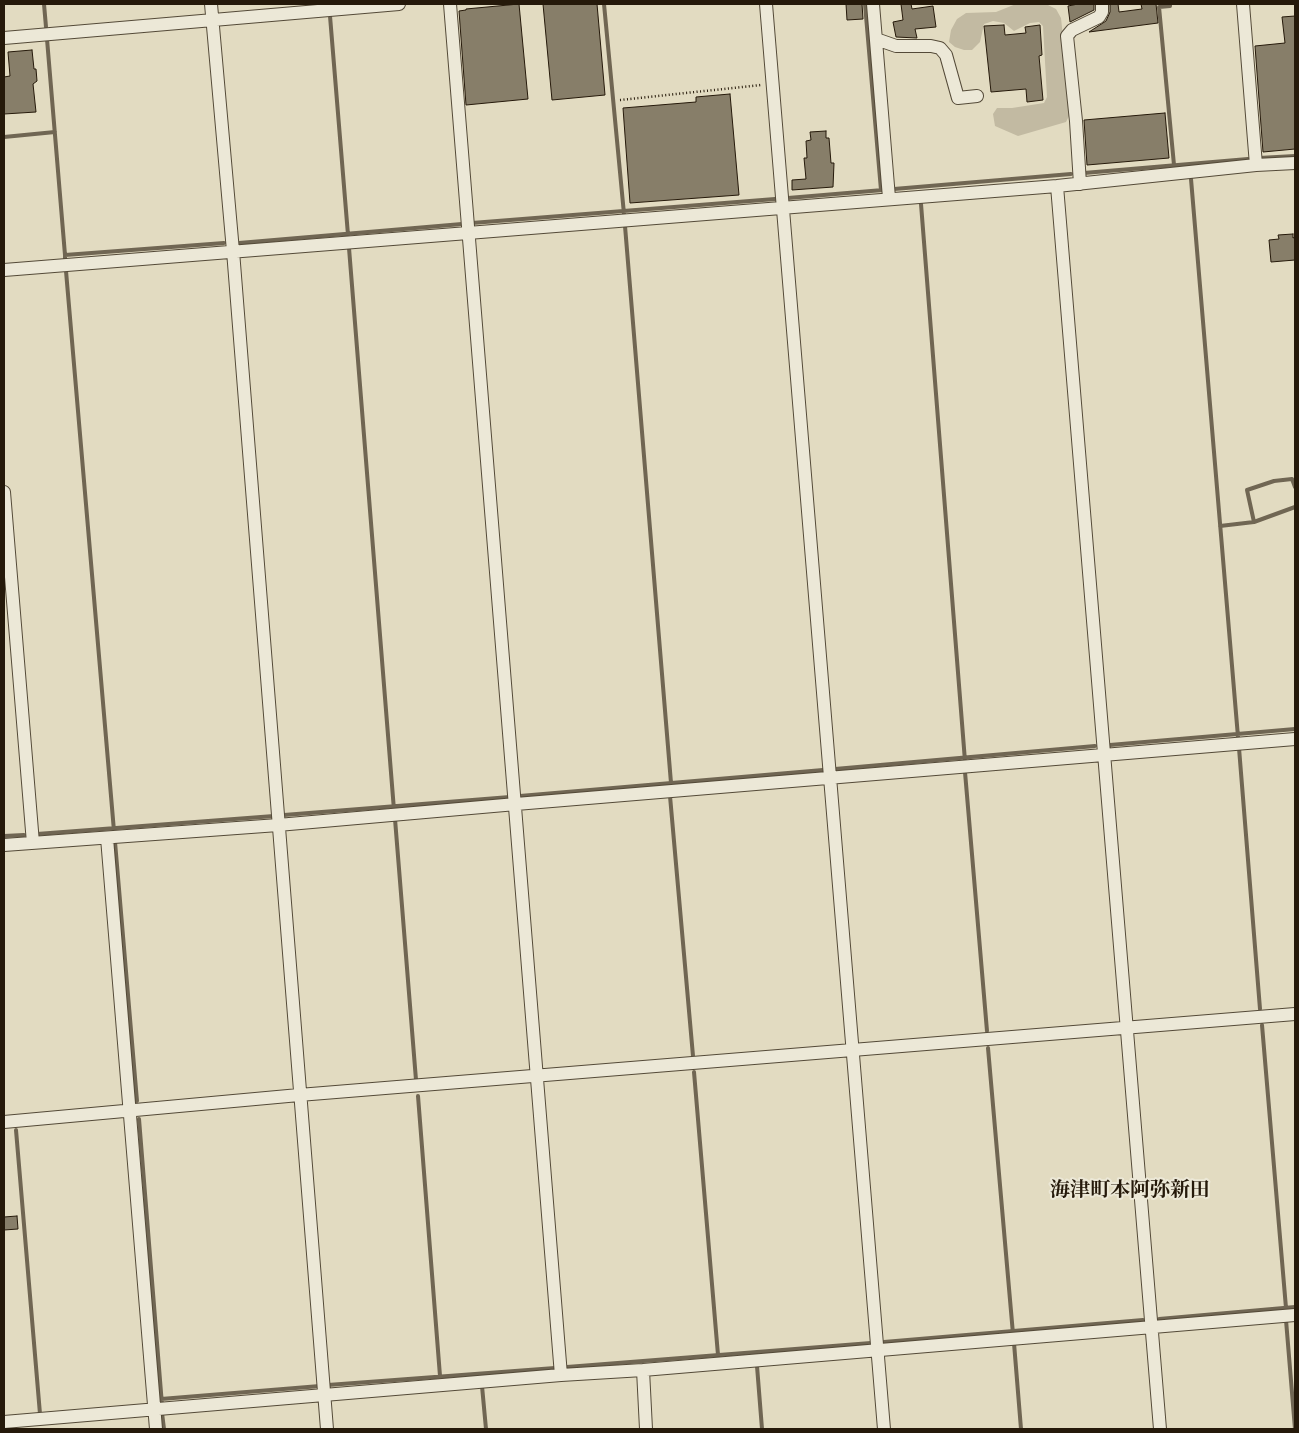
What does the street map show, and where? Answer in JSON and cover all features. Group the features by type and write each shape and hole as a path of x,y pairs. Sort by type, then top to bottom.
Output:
{"street":[{"path":"211,4 233,251 327,1429"},
{"path":"4,38 399,4"},
{"path":"450,4 561,1374"},
{"path":"766,4 884,1429"},
{"path":"874,4 889,198"},
{"path":"1080,184 1076,120 1067,36 1072,30 1099,17 1102,12 1102,4"},
{"path":"1243,4 1256,165"},
{"path":"876,39 896,46 931,46 940,48 946,55 958,98 977,96"},
{"path":"4,270 1057,186 1256,165 1295,163"},
{"path":"1057,186 1160,1429"},
{"path":"4,492 33,843"},
{"path":"4,845 278,826 516,804 1295,739"},
{"path":"107,838 128,1111 156,1429"},
{"path":"4,1122 300,1095 1295,1014"},
{"path":"4,1422 1295,1314"},
{"path":"642,1370 646,1429"}],"path":[{"path":"620,100 772,84"}],"shaded area":[{"path":"1016,4 1046,4 1056,9 1061,18 1071,112 1066,122 1018,136 995,126 993,114 997,108 1012,108 1044,103 1047,97 1043,26 1039,22 1030,23 1014,31 1004,23 993,21 984,24 980,42 972,50 955,47 949,42 951,30 957,19 966,13 996,12"}],"building":[{"path":"519,4 528,99 466,105 459,11"},
{"path":"543,4 597,4 605,95 552,100"},
{"path":"846,4 862,4 863,19 847,20"},
{"path":"901,4 911,4 912,9 933,6 936,27 915,29 917,38 896,37 893,22 903,20"},
{"path":"1094,4 1094,10 1070,22 1068,6"},
{"path":"1110,4 1118,4 1119,12 1142,9 1141,4 1156,4 1158,23 1089,32 1106,21 1110,12"},
{"path":"1295,16 1295,149 1263,152 1255,46 1285,43 1282,17"},
{"path":"1004,25 1005,35 1026,33 1025,27 1040,25 1042,55 1039,56 1043,100 1027,102 1026,89 991,92 984,26"},
{"path":"32,50 37,81 33,84 36,112 4,114 4,77 10,76 8,52"},
{"path":"730,94 739,195 630,203 623,108 696,102 696,97"},
{"path":"1165,113 1169,158 1087,165 1084,120"},
{"path":"826,131 826,138 829,138 831,163 834,163 833,187 792,190 792,180 806,179 804,158 807,158 806,141 811,140 810,132"},
{"path":"1293,234 1293,238 1295,237 1295,260 1271,262 1269,240 1279,239 1278,235"},
{"path":"17,1216 18,1229 4,1230 4,1217"}],"waterway":[{"path":"44,4 46,27"},
{"path":"604,4 624,214"},
{"path":"865,4 881,190"},
{"path":"1170,4 1170,6 1159,7 1174,165"},
{"path":"330,16 348,235"},
{"path":"47,39 65,255"},
{"path":"4,137 55,132"},
{"path":"1259,158 1295,156"},
{"path":"1084,173 1248,159"},
{"path":"894,189 1071,174"},
{"path":"1191,179 1238,737"},
{"path":"788,198 883,190"},
{"path":"472,223 775,199"},
{"path":"921,204 965,761"},
{"path":"239,243 462,224"},
{"path":"625,226 671,783"},
{"path":"65,260 65,255 224,243"},
{"path":"349,248 394,810"},
{"path":"66,271 114,831"},
{"path":"1254,522 1247,490 1274,481 1292,479 1295,487"},
{"path":"1220,526 1254,522 1295,507"},
{"path":"1110,745 1295,729"},
{"path":"835,769 1095,746"},
{"path":"1239,748 1260,1009"},
{"path":"520,796 823,770"},
{"path":"965,772 987,1031"},
{"path":"670,796 693,1056"},
{"path":"284,815 510,797"},
{"path":"37,834 274,816"},
{"path":"395,819 416,1080"},
{"path":"4,836 24,835"},
{"path":"115,842 137,1101"},
{"path":"1262,1025 1286,1308"},
{"path":"988,1048 1013,1334"},
{"path":"694,1072 718,1355"},
{"path":"418,1096 440,1376"},
{"path":"139,1119 162,1405"},
{"path":"16,1130 40,1414"},
{"path":"1159,1319 1295,1307"},
{"path":"884,1342 1143,1320"},
{"path":"1286,1320 1295,1429"},
{"path":"567,1367 871,1343"},
{"path":"1014,1343 1021,1429"},
{"path":"757,1366 762,1429"},
{"path":"328,1385 555,1368"},
{"path":"161,1399 320,1386"},
{"path":"482,1386 486,1429"},
{"path":"162,1413 164,1429"}],"district":[{"name":"海津町本阿弥新田","path":"1130,1192"}]}
